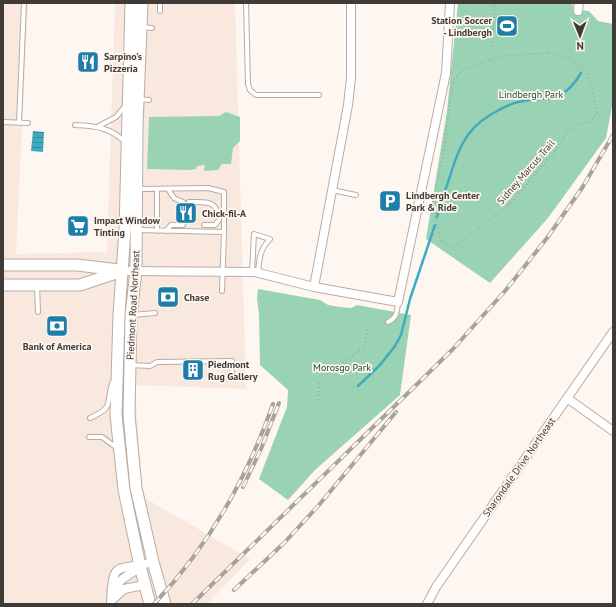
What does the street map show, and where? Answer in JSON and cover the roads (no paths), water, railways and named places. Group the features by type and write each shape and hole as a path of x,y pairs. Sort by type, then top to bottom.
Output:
{"main road":[{"name":"Piedmont Road Northeast","path":"131,3 139,100 128,145 117,365 116,415 124,490 144,585 150,604"},
{"name":"Piedmont Road Northeast","path":"142,3 146,28 139,100 136,188 136,271 131,315 129,415 136,488 153,562 165,604"},
{"path":"3,265 77,265 122,271"},
{"path":"3,285 80,285 122,271"}],"street":[{"path":"314,287 350,92 351,3"},
{"path":"122,271 255,272 314,287 398,302 446,73 450,3"},
{"name":"Sharondale Drive Northeast","path":"427,604 436,587 613,332"},
{"path":"567,398 613,431"},
{"path":"111,602 117,583 126,574 135,571 140,566 153,562"},
{"path":"111,602 124,589 144,585"}],"lane":[{"path":"19,123 24,3"},
{"path":"160,3 160,11"},
{"path":"246,3 248,84 250,90 256,95 319,95"},
{"path":"99,126 116,117 139,100"},
{"path":"3,122 28,123"},
{"path":"75,125 99,126 116,134 128,145"},
{"path":"136,188 168,190 208,188 224,192 222,291"},
{"path":"157,189 157,231"},
{"path":"168,190 174,198 183,202"},
{"path":"332,190 356,195"},
{"path":"189,202 212,202 216,206 219,220 215,225 204,225"},
{"path":"166,231 171,225 182,225"},
{"path":"136,230 224,232"},
{"path":"254,234 270,239 264,246 255,272 254,234"},
{"path":"37,285 38,312"},
{"path":"388,322 393,320 397,314 398,302"},
{"path":"131,315 155,313"},
{"path":"130,365 150,366 157,362 232,361 232,375"},
{"path":"90,418 104,411 109,403 111,386 117,365"},
{"path":"90,437 102,437 113,444 121,452"}],"water":[{"path":"33,131 44,132 43,152 31,151"}],"waterway":[{"path":"437,217 459,150 468,134 474,127 489,115 513,103 554,97 561,94 568,90 581,73"},
{"path":"358,386 380,365 395,346 401,335 410,299 435,225"}],"railway":[{"path":"192,604 453,349 505,291 547,238 582,188 613,135"},
{"path":"243,487 261,449 279,403"},
{"path":"154,604 192,559 224,510 251,458 263,432 273,404"},
{"path":"234,590 285,542 319,505 396,412"}],"place":[{"name":"Station Soccer - Lindbergh","path":"507,26"},
{"name":"Sarpino's Pizzeria","path":"88,62"},
{"name":"Lindbergh Center Park & Ride","path":"390,201"},
{"name":"Chick-fil-A","path":"186,213"},
{"name":"Impact Window Tinting","path":"78,226"},
{"name":"Chase","path":"168,297"},
{"name":"Bank of America","path":"57,326"},
{"name":"Piedmont Rug Gallery","path":"193,370"}],"park label":[{"name":"Lindbergh Park","path":"531,94"},
{"name":"Morosgo Park","path":"342,367"}]}
